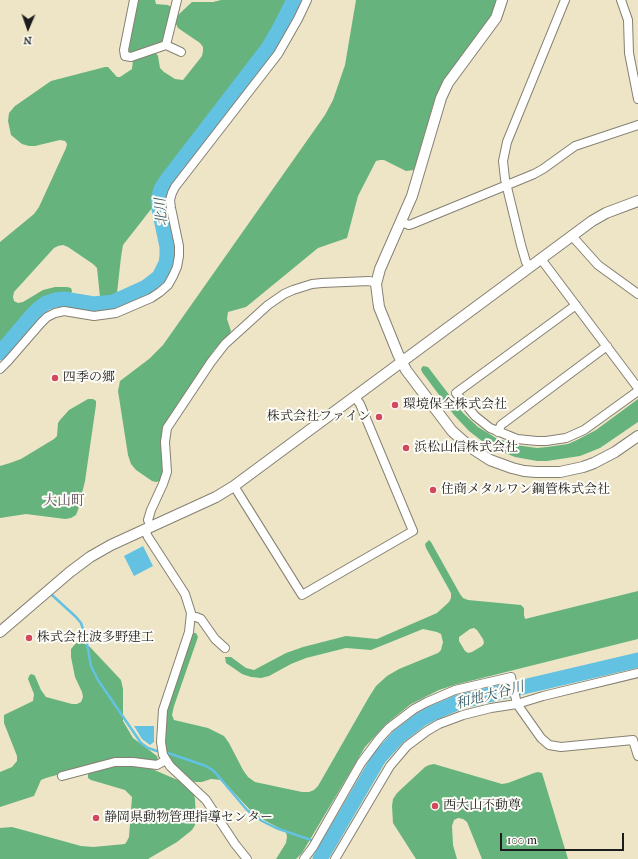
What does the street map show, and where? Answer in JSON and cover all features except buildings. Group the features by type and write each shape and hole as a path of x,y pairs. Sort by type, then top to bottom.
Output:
{"street":[{"path":"134,0 124,50 125,56 131,57 166,45 181,52"},
{"path":"166,45 177,0"},
{"path":"0,369 8,362 41,323 51,314 64,311 94,316 116,313 151,298 168,285 174,276 179,256 170,200 175,187 278,54 298,20 307,0"},
{"path":"502,0 496,18 453,76 444,91 438,106 414,187 401,222 382,262 377,283 377,300 380,312 406,370 445,422 460,439 490,460 512,468 536,472 560,472 583,467 605,458 638,436"},
{"path":"530,267 526,262 506,185 503,160 507,142 566,0"},
{"path":"621,0 628,20 629,53 638,98"},
{"path":"401,222 412,224 543,169 575,146 638,125"},
{"path":"0,632 80,564 106,548 216,497 234,486 572,236 599,217 638,201"},
{"path":"572,236 598,265 638,293"},
{"path":"541,259 638,388"},
{"path":"247,859 235,844 206,800 174,771 163,754 161,742 163,710 189,632 192,617 190,606 185,594 148,537 148,520 163,484 166,472 165,442 167,428 211,362 225,344 268,304 293,290 322,283 377,283"},
{"path":"576,304 456,393 475,416 498,432 527,441 546,441 566,438 592,425 638,391"},
{"path":"498,432 501,425 607,346"},
{"path":"234,486 302,596 413,531 360,404 355,397"},
{"path":"192,617 196,616 201,619 225,648"},
{"path":"335,859 382,776 407,746 427,731 450,719 475,711 638,673"},
{"path":"304,859 313,847 369,751 390,728 414,709 441,695 511,677 517,702 541,738 549,745 561,747 633,740 638,756"},
{"path":"62,776 115,762 133,762 157,765 166,760"}],"green space":[{"path":"137,0 155,0 156,4 168,5 171,7 163,42 128,55 126,50"},
{"path":"221,0 287,0 280,22 265,46 163,179 158,188 152,208 123,245 117,293 115,297 107,300 100,297 97,268 68,247 63,245 58,246 54,248 14,292 14,301 18,303 23,302 43,290 55,287 71,288 71,294 68,296 54,297 37,306 0,347 0,242 34,214 39,207 67,144 65,141 60,140 35,146 22,144 11,135 8,121 9,113 15,106 51,81 105,67 108,67 117,77 120,77 132,69 133,60 155,52 158,56 160,68 164,72 175,79 183,80 202,56 203,47 200,43 178,28 175,22 177,16 192,2 213,2"},
{"path":"356,0 497,0 488,21 440,88 433,105 414,170 406,171 384,160 376,161 358,196 347,238 318,248 246,307 228,312 227,319 231,331 229,335 214,350 164,426 162,434 162,477 160,481 152,481 136,470 131,464 128,455 118,391 120,381 149,359 163,345 325,115 333,100 345,65"},
{"path":"423,366 428,367 463,413 478,427 496,438 516,445 537,448 568,444 596,430 638,399 638,422 600,448 580,456 547,461 537,461 515,457 486,444 469,431 454,415 422,372 421,369"},
{"path":"88,399 93,399 96,401 96,405 85,481 76,515 65,519 26,514 0,518 0,466 21,459 54,439 57,436 58,423 60,420 69,410"},
{"path":"429,540 431,542 463,598 468,600 521,605 524,608 525,619 638,591 638,639 454,685 439,690 411,704 386,724 365,747 302,853 296,859 276,859 286,843 286,832 255,815 222,780 211,779 202,782 195,782 189,779 173,764 167,753 165,742 167,710 192,635 193,633 196,633 198,637 174,706 172,715 174,720 208,728 224,736 243,770 248,777 255,782 302,792 309,792 318,786 376,686 387,676 399,669 438,653 441,650 443,642 441,634 423,629 371,650 346,648 306,658 269,676 261,678 242,674 226,663 225,657 231,657 246,668 254,670 286,653 303,647 346,636 377,639 437,613 449,602 451,593 425,544","holes":["474,628 477,630 484,643 482,646 468,653 459,641 459,637 470,629"]},
{"path":"76,643 83,643 90,647 121,680 123,689 123,721 133,738 157,756 158,760 157,762 106,761 46,778 41,780 34,796 0,807 0,772 12,767 17,761 17,756 4,723 4,715 33,701 34,694 28,679 31,674 35,676 46,697 72,704 81,702 83,697 82,692 75,677 71,657 71,649"},
{"path":"434,764 502,784 534,773 542,773 568,859 482,859 467,822 458,818 454,820 452,826 453,845 457,859 416,859 393,823 393,799 397,793 425,767"},
{"path":"124,765 152,769 180,781 191,790 195,799 196,819 192,830 177,842 148,859 0,859 0,828 12,827 81,846 93,847 125,844 129,837 132,797 125,790 88,778 88,774 91,771"}],"water":[{"path":"143,546 153,566 134,576 124,556"},
{"path":"134,726 154,726 154,742 150,745 142,739"}],"waterway":[{"name":"北川","path":"0,353 32,315 46,303 64,299 94,304 113,302 146,287 159,277 166,263 167,256 167,247 158,200 161,189 268,48 294,0"},
{"path":"52,595 81,623 86,638 91,666 98,680 141,743 148,748 157,751"},
{"name":"和地大谷川","path":"320,859 379,758 398,737 420,720 459,702 638,660"},
{"path":"168,753 206,766 214,771 247,810 262,821 276,828 311,840"},
{"name":"和地大谷川","path":"321,844 327,847"}],"place":[{"name":"四季の郷","path":"55,378"},
{"name":"環境保全株式会社","path":"395,405"},
{"name":"株式会社ファイン","path":"379,417"},
{"name":"浜松山信株式会社","path":"406,448"},
{"name":"住商メタルワン鋼管株式会社","path":"433,490"},
{"name":"株式会社波多野建工","path":"29,638"},
{"name":"西大山不動尊","path":"435,806"},
{"name":"静岡県動物管理指導センター","path":"96,818"}],"district":[{"name":"大山町","path":"64,502"}]}
